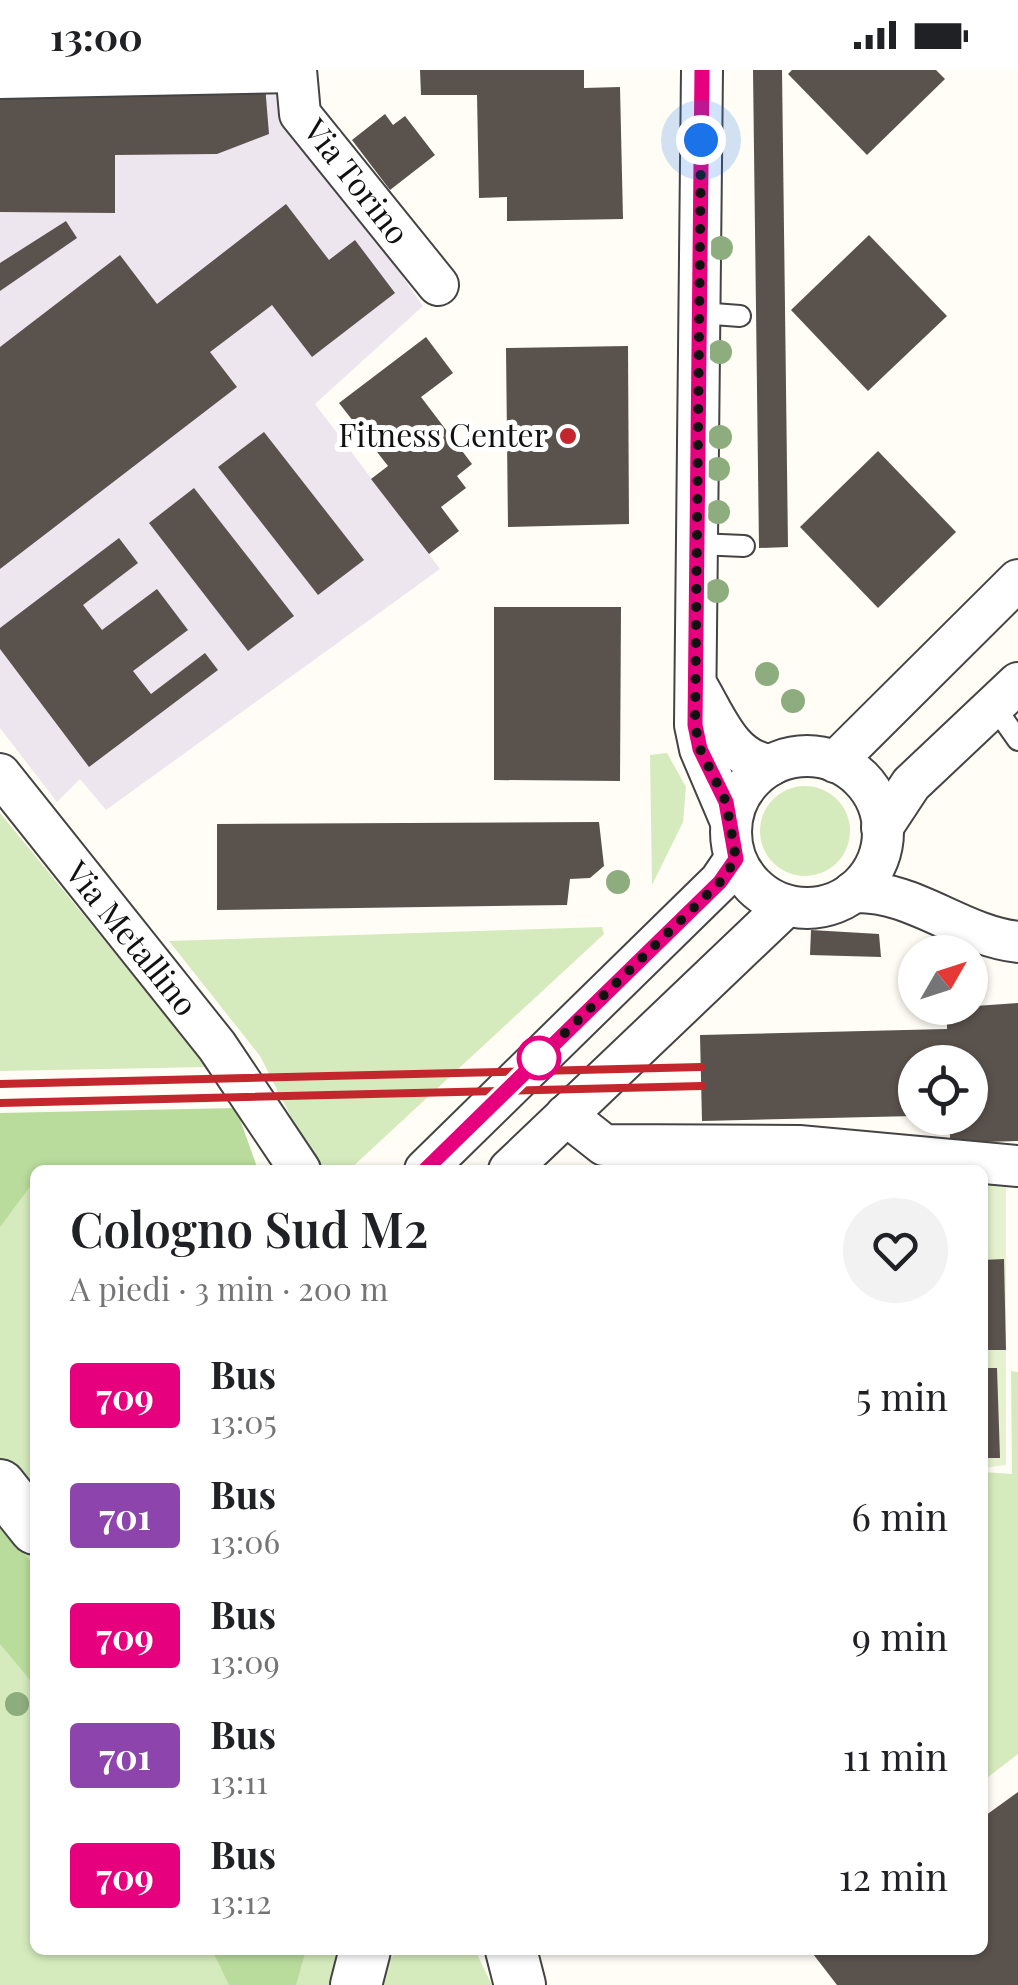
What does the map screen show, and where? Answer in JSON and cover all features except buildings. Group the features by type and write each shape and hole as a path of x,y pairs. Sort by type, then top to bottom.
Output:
{"street":[{"path":"702,70 695,725 734,840 759,891 786,906 820,907 853,892 870,874 882,839 911,784 1006,695"},
{"path":"0,78 296,71"},
{"name":"Via Torino","path":"296,71 300,114 438,286"},
{"path":"834,762 1018,580"},
{"path":"698,687 742,755 755,764 771,765 795,758 834,762 852,772 870,792 882,839 904,887 928,908"},
{"path":"430,1165 720,882 734,840 743,790 771,765"},
{"name":"Via Metallino","path":"0,774 217,1046 296,1165"},
{"path":"853,892 900,896 981,934 1018,942"},
{"path":"514,1165 786,906"},
{"name":"Via Metallino","path":"255,1108 277,1165"},
{"path":"566,1115 604,1144 799,1146 1018,1166"},
{"path":"0,1485 30,1523"}],"lane":[{"path":"700,313 740,316"},
{"path":"698,544 744,546"},
{"path":"1006,695 1018,740"}],"shaded area":[{"path":"285,83 300,130 423,306 315,404 440,569 106,810 80,779 57,802 0,728 0,96 116,97"}],"green space":[{"path":"667,753 686,787 683,822 652,885 650,755"},
{"path":"805,786 837,799 850,831 837,863 805,876 773,863 760,831 773,799"},
{"path":"0,813 208,1067 0,1071"},
{"path":"602,927 604,934 354,1165 315,1165 260,1056 169,941"},
{"path":"236,1108 256,1165 30,1165 30,1187 0,1227 0,1113"},
{"path":"0,1113 235,1165 30,1165 30,1955 366,1955 349,1985 0,1985"},
{"path":"988,1180 1006,1182 1006,1465 988,1467"},
{"path":"1011,1371 1018,1372 1018,1754 988,1777 988,1472 1012,1474"},
{"path":"0,1524 30,1561 30,1680 0,1644"},
{"path":"214,1955 305,1955 296,1985 229,1985"},
{"path":"393,1955 477,1955 492,1985 381,1985"}],"railway":[{"path":"0,1084 701,1067"},
{"path":"0,1103 702,1086"}],"bus line":[{"name":"709","path":"430,1165 720,882 736,859 726,802 700,749 695,725 702,70"}],"place":[{"name":"Fitness Center","path":"568,436"}],"route":[{"path":"539,1058 720,882 736,859 726,802 700,749 695,725 701,140"}]}
